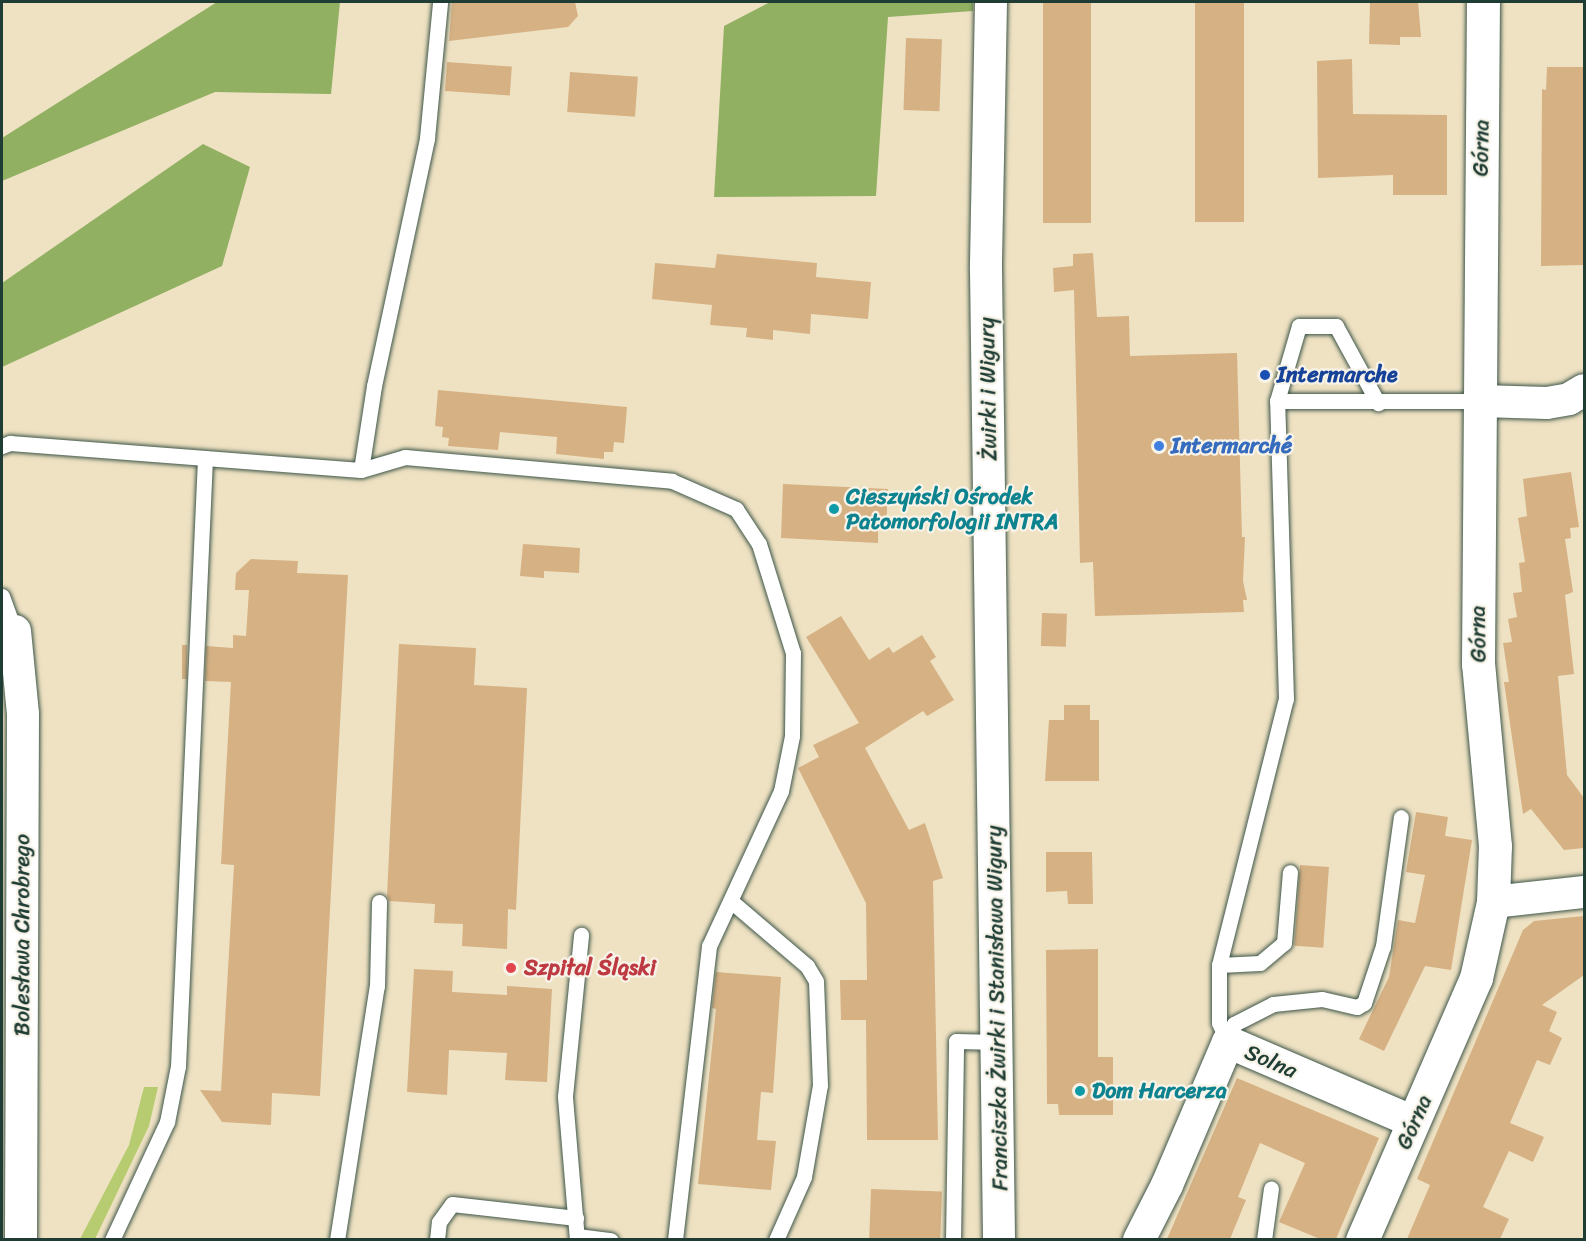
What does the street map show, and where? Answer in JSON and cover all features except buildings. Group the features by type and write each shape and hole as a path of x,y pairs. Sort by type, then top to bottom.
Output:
{"street":[{"name":"Żwirki i Wigury","path":"991,2 986,270 995,776"},
{"name":"Górna","path":"1362,1239 1476,978 1493,902 1495,846 1478,664 1481,401 1478,323 1483,2"},
{"path":"1481,401 1547,403 1569,399 1584,390"},
{"name":"Bolesława Chrobrego","path":"15,631 23,714 21,1239"},
{"name":"Franciszka Żwirki i Stanisława Wigury","path":"995,776 999,1239"},
{"path":"1493,902 1584,892"},
{"name":"Solna","path":"1139,1239 1167,1185 1227,1042 1414,1122"}],"lane":[{"path":"361,471 374,386 427,138 440,2"},
{"path":"1227,1042 1219,1023 1219,965 1286,699 1277,401 1299,326 1336,326 1378,403"},
{"path":"1277,401 1378,403 1481,401"},
{"path":"2,446 10,443 361,471 405,457 620,474 672,481 736,509 759,544 792,653 792,724 781,791 732,902 709,946 675,1239"},
{"path":"114,1233 167,1122 178,1066 205,458"},
{"path":"2,596 15,631"},
{"path":"1227,1042 1234,1024 1274,1004 1322,999 1357,1006 1364,1003 1383,946 1401,817"},
{"path":"1219,965 1260,963 1284,943 1290,872"},
{"path":"337,1239 376,986 379,902"},
{"path":"732,902 807,966 816,981 820,1085 804,1177 776,1239"},
{"path":"581,935 565,1096 577,1238 611,1239"},
{"path":"952,1239 956,1041 998,1042"},
{"path":"1264,1239 1271,1188"},
{"path":"437,1239 439,1222 452,1204 576,1218"}],"green space":[{"path":"217,2 340,2 331,94 215,92 2,181 2,138"},
{"path":"770,2 973,2 973,11 888,17 876,196 714,197 724,26"},
{"path":"203,144 250,167 222,266 2,367 2,283"},
{"path":"144,1087 158,1087 149,1126 95,1239 80,1239 129,1145"}],"place":[{"name":"Intermarche","path":"1265,375"},
{"name":"Intermarché","path":"1159,446"},
{"name":"Cieszyński Ośrodek Patomorfologii INTRA","path":"834,509"},
{"name":"Szpital Śląski","path":"511,968"},
{"name":"Dom Harcerza","path":"1080,1091"}]}
